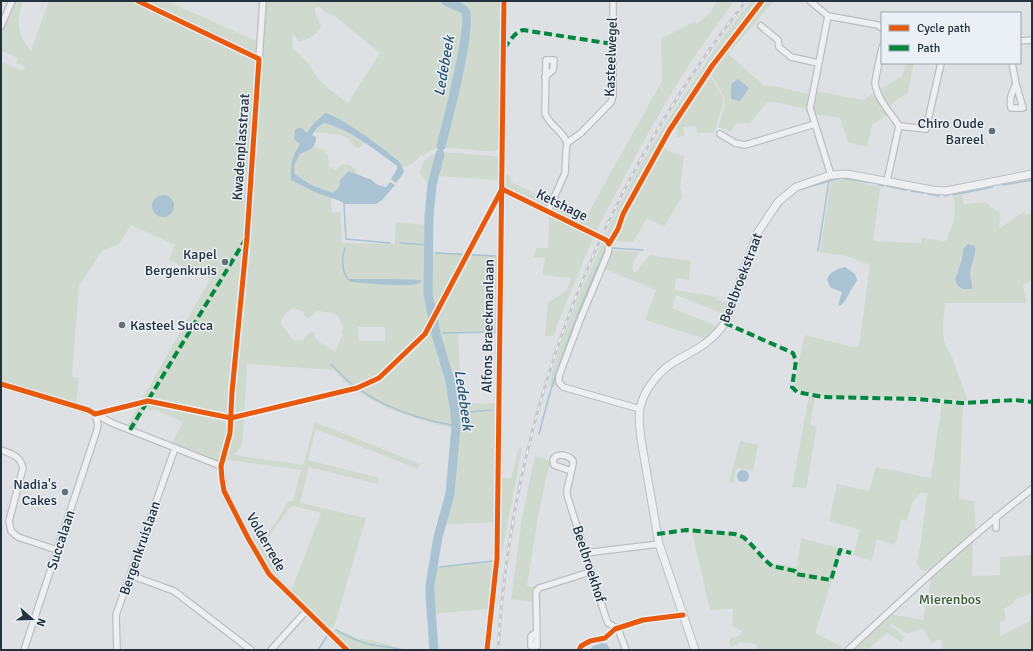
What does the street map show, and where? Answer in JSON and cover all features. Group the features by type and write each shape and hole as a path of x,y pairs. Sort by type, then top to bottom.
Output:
{"street":[{"path":"1,26 12,1"},
{"path":"138,1 259,59"},
{"name":"Kwadenplasstraat","path":"247,237 263,1"},
{"name":"Alfons Braeckmanlaan","path":"486,650 497,558 504,1"},
{"name":"Kasteelwegel","path":"567,143 581,133 611,102 613,64 613,1"},
{"path":"810,1 828,16 878,25 881,27"},
{"path":"828,16 810,108 831,175"},
{"path":"760,26 778,40 779,47 791,57 818,63"},
{"path":"1021,41 1032,40"},
{"path":"881,53 875,87 899,126 887,181"},
{"path":"899,126 926,129 941,64"},
{"path":"1012,64 1016,84"},
{"path":"545,77 546,117 564,135 567,143 565,173 548,211"},
{"path":"720,134 735,143 745,145 815,124"},
{"name":"Beelbroekstraat","path":"695,650 659,544 641,439 639,424 640,409 650,386 661,372 672,363 707,344 717,335 725,323 758,232 778,202 796,187 831,175 846,174 932,190 946,191 1032,174"},
{"name":"Ketshage","path":"502,189 606,240 609,249 559,376 559,384 563,387 640,409"},
{"path":"1,384 88,410 112,423 221,466 223,459"},
{"name":"Succalaan","path":"24,650 97,430 98,424 95,414"},
{"path":"97,430 106,423 112,423"},
{"name":"Bergenkruislaan","path":"117,650 116,615 175,448"},
{"path":"1,450 18,457 23,468 9,521 11,531 18,537 57,550"},
{"name":"Volderrede","path":"221,466 224,491 248,538 266,568 276,582 347,650"},
{"name":"Beelbroekhof","path":"571,471 567,495 590,572 608,623 618,629 626,650"},
{"path":"848,650 931,572 996,517 1032,489"},
{"path":"996,517 996,528"},
{"path":"585,553 659,544"},
{"path":"537,632 536,592 539,588 590,572"},
{"path":"130,576 174,591 250,650"},
{"path":"271,650 306,611"}],"green space":[{"path":"13,1 23,1 19,15 19,27 20,33 26,45 31,51 49,1 167,1 256,41 256,53 262,53 266,1 501,1 498,150 480,151 459,148 439,149 430,151 423,156 421,154 414,163 403,167 395,157 360,132 331,114 322,115 314,123 296,150 291,180 331,198 332,213 340,212 342,243 395,244 396,222 425,225 429,185 420,173 422,165 427,158 442,152 498,157 499,180 437,176 434,185 431,243 433,252 497,255 496,331 458,332 462,404 495,403 495,522 444,525 453,494 458,413 440,335 434,320 429,276 430,257 425,257 424,284 427,313 447,382 452,428 421,420 388,408 357,391 344,381 334,370 247,364 243,437 241,447 234,455 303,465 315,422 420,464 418,469 316,429 308,460 379,478 378,484 309,467 300,503 366,518 334,627 329,628 271,574 250,539 254,536 259,542 276,522 288,501 293,501 301,470 228,460 225,462 225,455 219,461 216,461 171,445 183,422 154,409 152,411 146,408 135,429 127,426 210,279 169,260 175,245 131,225 119,244 102,251 79,286 72,377 79,378 76,403 1,380 1,62 23,71 25,67 16,63 18,58 1,51 1,29","holes":["320,7 325,12 333,15 380,53 348,103 329,89 318,78 307,62 293,48 293,34 299,41 302,41 308,39 320,29 321,26 315,13 315,8","294,308 304,312 304,316 308,318 318,311 335,314 340,319 343,328 341,332 343,334 335,351 319,342 315,338 315,333 311,331 302,340 294,341 281,324 287,312","358,327 385,327 385,341 359,341","293,506 321,513 292,589 281,580 262,548 290,507"]},
{"path":"717,1 734,1 698,51 670,95 596,232 560,215 554,209 554,205 585,219 662,81 661,39 695,21 697,24 711,12"},
{"path":"751,1 774,1 728,54 766,87 770,85 815,96 816,91 864,100 873,93 903,76 905,64 914,64 908,92 885,109 888,114 872,125 867,147 848,142 840,118 809,113 808,109 768,101 750,123 735,124 731,132 718,127 725,105 724,97 708,69 713,65 708,68 651,159 621,215 616,229 609,238 605,237 633,179 644,160 703,66 734,22"},
{"path":"708,72 723,98 723,104 714,133 697,133 696,126 683,127 684,136 677,137 678,130 672,129 664,147 668,151 684,156 680,188 683,195 664,227 647,218 633,242 613,241 624,216 669,132"},
{"path":"324,123 340,129 354,137 363,143 361,147 355,147 349,139 343,136 314,132"},
{"path":"314,146 323,150 328,155 329,166 336,170 342,164 349,165 357,170 355,175 340,180 339,187 333,193 311,185 295,174 294,166 300,154 311,150"},
{"path":"506,175 509,175 511,182 550,201 546,208 505,188"},
{"path":"845,179 880,187 873,241 921,243 922,238 945,241 948,238 948,233 953,225 955,211 954,197 962,195 964,204 986,202 1000,213 999,229 1023,212 1032,214 1032,281 1023,284 1026,303 945,303 943,325 944,341 952,357 968,401 919,397 835,397 806,392 796,388 795,384 799,360 805,335 853,347 859,346 870,265 846,256 820,252 831,182","holes":["968,244 975,246 975,253 970,274 973,287 970,289 965,289 955,280 962,259 963,249"]},
{"path":"549,214 594,236 557,325 554,336 545,336 548,303 567,290 571,278 542,275 545,258 534,257 536,248 548,248"},
{"path":"603,242 608,247 557,383 555,387 549,385 566,330"},
{"path":"611,250 639,252 633,263 633,271 635,273 650,255 691,261 689,280 676,278 674,290 718,297 717,300 729,302 724,314 676,295 672,308 719,327 706,339 645,320 656,290 603,268"},
{"path":"809,396 815,397 810,425 817,427 806,488 792,487"},
{"path":"942,403 963,404 959,499 974,501 976,531 931,571 920,570 917,563 927,493 921,492 912,503 907,521 901,519 895,545 877,539 872,561 853,555 860,530 829,521 837,484 869,491 876,467 931,478"},
{"path":"740,441 758,445 753,471 737,468 733,483 729,482"},
{"path":"519,447 522,448 501,558 499,558 500,478 511,478"},
{"path":"535,456 551,461 538,517 527,586 535,587 533,602 511,599 522,518"},
{"path":"692,532 713,532 742,537 750,544 759,557 770,566 771,563 797,567 801,538 842,549 815,633 841,646 844,650 757,650 757,644 741,642 732,647 729,643 731,638 739,636 742,631 732,626 733,609 710,610"},
{"name":"Mierenbos","path":"973,539 972,576 1000,575 1000,557 1031,555 1032,593 1014,600 1015,602 1004,609 1006,620 1000,621 1000,636 1032,620 1032,650 941,650 942,640 937,640 932,644 922,628 909,634 892,624 890,625 904,637 902,642 887,633 867,650 853,650 889,614 923,620 932,574"},
{"path":"494,560 488,609 433,614 432,585 436,567"},
{"path":"336,629 359,639 371,640 407,650 350,650 333,632"}],"water":[{"path":"738,79 749,88 740,101 731,99 731,84"},
{"path":"325,113 340,119 380,146 398,160 404,172 396,183 391,179 397,169 397,166 352,135 324,123 317,128 312,135 316,137 314,147 300,154 294,166 295,174 311,185 333,193 339,187 340,180 349,171 371,179 375,183 382,186 386,187 390,182 395,185 382,200 376,204 345,204 317,193 291,180 292,161 300,144 294,139 295,130 302,128 307,133 314,123"},
{"path":"163,195 171,198 174,206 171,214 163,217 155,214 152,206 155,198"},
{"path":"968,244 975,246 975,256 970,273 972,289 963,289 958,286 955,280 962,259 963,249"},
{"path":"845,267 855,274 857,280 844,302 838,306 842,292 831,288 827,280 832,272"},
{"path":"348,279 421,280 420,283 397,285 351,282"},
{"path":"741,470 745,470 749,476 745,482 741,482 737,478 737,474"},
{"path":"602,643 607,644 610,650 590,650 593,646"}],"waterway":[{"name":"Ledebeek","path":"441,146 458,76 466,19 465,11 463,9 446,1"},
{"name":"Ledebeek","path":"434,650 430,585 438,537 450,494 456,426 450,381 436,334 428,294 429,216 432,185 440,154"},
{"path":"818,251 829,181 841,178 872,183"},
{"path":"1003,185 1032,180"},
{"path":"799,190 829,181"},
{"path":"878,185 883,186"},
{"path":"887,186 906,190"},
{"path":"953,195 993,187"},
{"path":"911,191 923,193"},
{"path":"928,194 939,196"},
{"path":"944,196 949,195"},
{"path":"344,204 346,239 390,243"},
{"path":"775,213 781,205"},
{"path":"400,243 428,245"},
{"path":"345,248 343,264 344,272 348,279"},
{"path":"613,248 643,250"},
{"path":"539,434 552,387 566,347 606,249"},
{"path":"436,253 495,256"},
{"path":"743,284 749,269"},
{"path":"738,300 742,288"},
{"path":"731,317 735,308"},
{"path":"443,333 495,332"},
{"path":"331,364 343,377 357,388 388,406 421,418 456,426"},
{"path":"455,413 492,410"},
{"path":"440,567 493,561"},
{"path":"336,630 361,642 402,650"},
{"path":"318,650 327,636"}],"railway":[{"path":"498,650 507,562 522,475 544,390 572,307 607,226 647,148 694,73 746,1"}],"marked path":[{"path":"504,48 515,35 523,30 613,44"},
{"path":"130,430 245,240"},
{"path":"725,323 793,353 796,361 792,387 797,392 823,397 917,399 962,403 1015,400 1032,402"},
{"path":"657,534 687,530 735,534 743,537 749,542 772,566 795,571 796,574 831,580 840,550 851,553"}],"cycle path":[{"path":"138,1 259,59 247,237 232,392 230,433 221,466 222,479 224,491 248,538 269,574 347,650"},
{"path":"487,650 497,558 504,1"},
{"path":"502,189 606,240 609,244 618,229 623,214 669,131 712,66 762,1"},
{"path":"1,384 88,410 95,414 148,401 231,418 357,388 379,378 425,334 501,191"},
{"path":"579,650 581,646 590,641 605,638 615,629 643,620 683,615"}],"place":[{"name":"Chiro Oude Bareel","path":"992,131"},
{"name":"Kapel Bergenkruis","path":"225,262"},
{"name":"Kasteel Succa","path":"122,325"},
{"name":"Nadia's Cakes","path":"65,492"}]}
